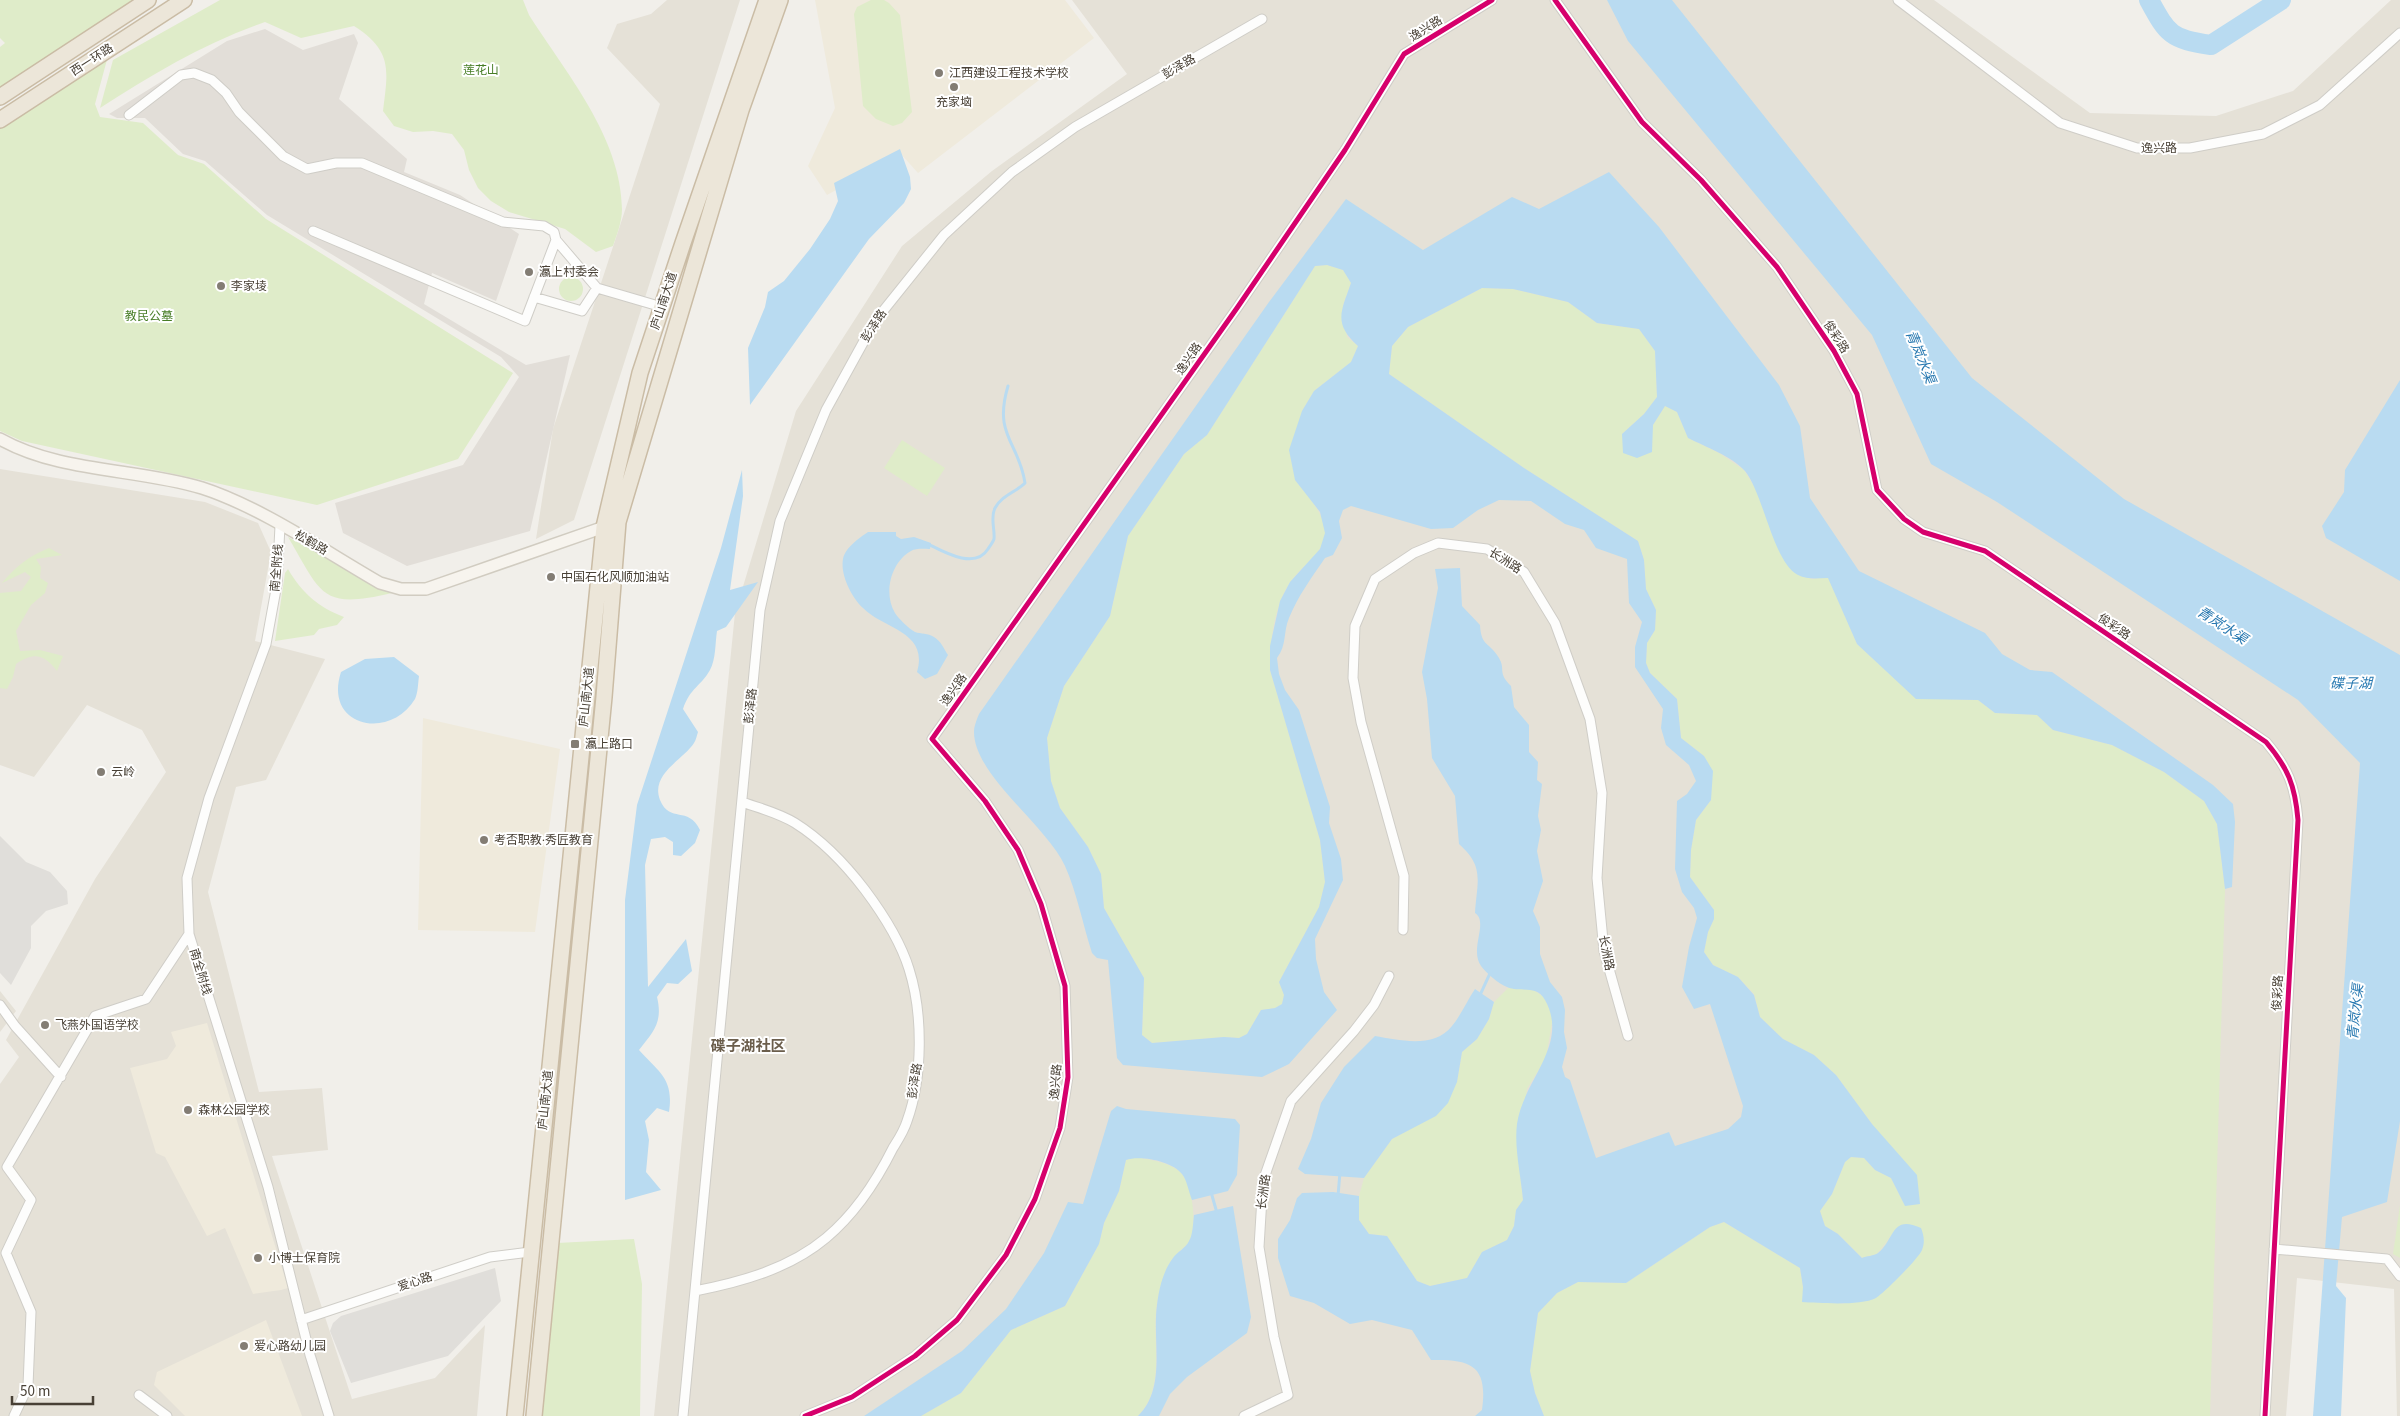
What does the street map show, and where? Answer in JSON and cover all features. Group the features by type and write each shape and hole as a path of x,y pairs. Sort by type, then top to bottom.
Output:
{"highway":[{"name":"西一环路","path":"0,96 148,0"},
{"name":"西一环路","path":"0,120 184,0"},
{"name":"庐山南大道","path":"515,1416 530,1252 611,525 640,374 767,0"},
{"name":"庐山南大道","path":"534,1416 604,697 611,525 741,110 780,0"}],"main road":[{"name":"松鹤路","path":"0,439 43,457 202,488 243,504 380,583 401,589 426,589 611,525"},
{"path":"0,448 43,457"}],"street":[{"name":"逸兴路","path":"805,1416 852,1397 915,1356 957,1320 1006,1254 1035,1200 1060,1128 1068,1078 1065,986 1041,904 1018,850 984,801 932,739 1237,308 1345,150 1404,54 1492,0"},
{"name":"俊彩路","path":"1555,0 1642,122 1700,180 1777,268 1829,344 1857,394 1877,490 1904,519 1923,532 1985,551 2266,742 2280,759 2295,792 2298,820 2265,1416"},
{"name":"逸兴路","path":"1898,0 2060,123 2137,148 2190,148 2263,134 2320,105 2400,33"},
{"name":"彭泽路","path":"683,1416 760,610 780,522 826,410 875,321 944,235 1012,172 1074,127 1262,19"},
{"path":"129,115 181,75 194,73 212,80 282,156 307,170 336,163 362,163 503,222 544,226 554,232 556,240 597,288 662,307"},
{"path":"313,230 525,321 556,240"},
{"path":"534,297 582,311 597,288"},
{"name":"南全附线","path":"280,526 276,584 266,644 209,798 187,878 188,934 268,1187 301,1320 329,1416"},
{"name":"长洲路","path":"1404,930 1404,876 1361,722 1353,678 1355,626 1375,578 1414,553 1438,543 1487,549 1524,572 1555,623 1590,719 1602,793 1597,878 1604,951 1628,1036"},
{"name":"彭泽路","path":"695,1291 742,1282 792,1261 825,1239 858,1207 882,1170 907,1122 918,1068 919,1015 909,968 885,916 852,873 824,845 794,822 742,802"},
{"path":"14,1416 28,1386 31,1312 6,1252 31,1200 8,1167 95,1016 146,999 188,934"},
{"name":"长洲路","path":"1244,1416 1288,1394 1274,1337 1259,1247 1261,1196 1270,1157 1291,1101 1354,1031 1374,1005 1389,976"},
{"path":"0,1005 15,1026 61,1077"},
{"path":"2274,1249 2387,1259 2400,1276"},
{"name":"爱心路","path":"301,1320 490,1257 530,1252"},
{"path":"139,1394 166,1416"}],"shaded area":[{"path":"667,0 740,0 574,520 536,539 553,429 660,104 607,48 617,24 651,14"},
{"name":"江西建设工程技术学校","path":"815,0 1065,0 1094,38 918,173 901,154 827,195 808,166 835,108"},
{"path":"1072,0 1934,0 2090,113 2216,116 2293,91 2391,0 2400,0 2400,1416 2397,1416 2394,1289 2297,1278 2286,1416 654,1416 735,613 796,411 902,246 992,171 1127,74"},
{"path":"265,29 303,50 354,34 358,43 339,99 407,159 404,172 460,195 519,234 496,301 432,273 424,304 526,365 570,355 530,531 407,566 343,533 335,503 463,465 519,377 501,357 267,215 205,161 183,154 145,118 117,118 109,114 227,41"},
{"path":"0,469 205,502 258,523 271,552 255,641 325,659 266,780 236,787 208,892 259,1092 322,1088 328,1150 272,1156 352,1399 435,1378 485,1325 477,1416 0,1416 0,1084 19,1057 6,1040 95,879 166,772 142,730 87,705 34,777 0,765"},
{"name":"考否职教·秀匠教育","path":"423,718 560,749 535,932 418,930"},
{"path":"0,836 26,862 50,872 67,891 68,904 46,911 31,926 31,948 11,985 0,973"},
{"path":"0,991 16,1011 0,1032"},
{"name":"森林公园学校","path":"207,1023 288,1288 253,1294 225,1228 207,1236 165,1157 156,1153 130,1068 167,1059 176,1046 171,1032"},
{"path":"495,1268 501,1301 448,1356 351,1383 330,1331 333,1323 341,1316"},
{"name":"爱心路幼儿园","path":"266,1320 302,1416 185,1416 154,1385 157,1372"}],"green space":[{"path":"0,0 136,0 0,88 0,47 5,43 0,38"},
{"name":"莲花山","path":"220,0 523,0 529,15 589,107 602,131 612,156 619,182 622,209 613,246 596,252 565,229 509,212 491,201 478,188 469,170 464,150 452,134 433,131 413,132 394,126 383,111 386,73 382,53 367,35 354,26 301,38 265,22 201,49 100,108 113,60"},
{"path":"871,0 884,0 900,15 912,112 902,123 893,126 876,119 863,106 854,14 857,7"},
{"name":"教民公墓","path":"108,56 95,104 100,117 143,123 178,155 204,164 266,219 513,373 458,459 317,505 22,441 0,431 0,127"},
{"path":"1327,265 1343,270 1351,283 1343,305 1347,337 1358,346 1351,362 1314,391 1302,411 1295,480 1319,513 1325,532 1324,541 1319,550 1291,581 1285,591 1274,624 1270,670 1320,840 1325,882 1319,907 1279,982 1284,995 1282,1004 1275,1008 1261,1010 1247,1034 1239,1038 1224,1037 1152,1043 1142,1035 1144,978 1104,908 1101,874 1088,847 1060,808 1051,781 1047,738 1064,686 1110,616 1128,536 1184,454 1207,435 1315,266"},
{"path":"571,277 579,281 583,289 579,297 571,301 563,297 559,289 563,281"},
{"path":"1482,288 1513,289 1568,302 1597,323 1639,329 1655,351 1657,397 1644,414 1622,434 1653,425 1665,406 1677,412 1688,438 1719,453 1744,470 1811,579 1828,577 1857,644 1916,698 1978,700 1995,713 2037,715 2053,730 2112,745 2164,772 2204,801 2217,824 2225,889 2210,1416 1544,1416 1535,1393 1530,1371 1538,1313 1557,1293 1578,1282 1626,1283 1710,1227 1724,1222 1800,1268 1803,1287 1843,1304 1898,1226 1877,1254 1862,1258 1838,1234 1825,1226 1820,1211 1832,1194 1845,1162 1851,1157 1864,1158 1875,1170 1891,1178 1905,1206 1872,1124 1836,1075 1814,1055 1783,1039 1760,1017 1754,994 1738,977 1713,965 1704,952 1708,932 1714,919 1714,910 1690,877 1691,850 1696,820 1711,800 1704,756 1681,738 1677,699 1650,673 1646,663 1647,643 1655,630 1656,610 1646,589 1644,560 1638,541 1524,468 1389,374 1392,346 1408,327"},
{"path":"902,440 945,468 927,496 884,468"},
{"path":"288,537 392,593 368,598 350,599 336,598 326,593 308,572"},
{"path":"49,548 62,555 36,559 41,567 40,578 48,583 45,593 31,605 16,631 20,651 40,650 63,656 57,671 43,658 33,656 22,660 16,664 13,677 7,689 0,688 0,593 21,591 31,577 25,572 2,583 23,563"},
{"path":"288,569 305,592 319,604 344,617 337,625 319,629 314,635 275,641 285,573"},
{"path":"1508,988 1532,989 1544,997 1553,1017 1546,1058 1527,1089 1519,1164 1523,1200 1516,1210 1514,1226 1507,1240 1482,1252 1467,1278 1430,1286 1417,1281 1387,1236 1369,1234 1359,1220 1359,1196 1364,1178 1392,1139 1412,1128 1457,1082 1462,1052 1477,1039 1489,1019 1494,1002"},
{"path":"1136,1157 1166,1164 1178,1170 1186,1180 1193,1206 1193,1225 1190,1240 1174,1257 1161,1285 1156,1317 1155,1377 1147,1404 1138,1416 921,1416 961,1393 1011,1330 1065,1306 1099,1244 1104,1223 1119,1191 1126,1160"},
{"path":"2400,1205 2400,1258 2393,1254"},
{"path":"634,1239 642,1284 640,1416 541,1416 557,1243"}],"water":[{"name":"碟子湖","path":"1607,0 1672,0 1972,378 2124,499 2400,655 2400,1121 2387,1202 2342,1217 2336,1286 2346,1298 2341,1416 2313,1416 2360,763 2298,700 1997,502 1931,464 1872,335 1628,41"},
{"path":"900,149 910,177 911,189 904,203 869,239 750,405 748,348 765,307 768,292 784,281 810,249 830,219 838,201 834,183"},
{"path":"1609,172 1659,227 1779,385 1800,426 1810,498 1859,571 1985,633 2002,654 2030,670 2052,672 2213,785 2233,804 2235,822 2232,887 2225,889 2217,824 2204,801 2164,772 2112,745 2053,730 2037,715 1995,713 1978,700 1916,699 1857,644 1828,578 1806,578 1789,568 1775,543 1758,496 1745,471 1726,457 1688,438 1677,412 1665,406 1653,425 1652,452 1637,458 1623,453 1622,434 1644,414 1657,397 1655,351 1639,329 1597,323 1568,302 1513,289 1482,288 1408,327 1392,346 1389,374 1524,468 1638,541 1644,560 1646,589 1656,610 1655,630 1647,643 1646,663 1650,673 1677,699 1681,738 1704,756 1713,771 1711,800 1696,820 1691,850 1690,877 1714,910 1714,919 1708,932 1704,952 1713,965 1738,977 1754,995 1760,1017 1783,1039 1814,1055 1836,1075 1872,1124 1917,1175 1920,1204 1905,1206 1891,1178 1875,1170 1864,1158 1851,1157 1845,1162 1832,1194 1820,1211 1825,1226 1838,1234 1862,1258 1878,1253 1895,1230 1904,1224 1911,1224 1921,1228 1924,1239 1922,1250 1915,1260 1876,1298 1869,1301 1851,1303 1802,1302 1803,1287 1800,1268 1724,1222 1710,1227 1626,1283 1578,1282 1557,1293 1538,1313 1530,1371 1535,1393 1544,1416 1475,1416 1482,1410 1483,1395 1482,1383 1474,1368 1457,1361 1431,1360 1412,1330 1372,1320 1350,1324 1314,1303 1290,1296 1278,1258 1278,1239 1290,1220 1297,1198 1302,1193 1333,1192 1359,1196 1359,1220 1369,1234 1387,1236 1417,1281 1430,1286 1467,1278 1482,1252 1507,1240 1514,1226 1516,1210 1523,1200 1517,1152 1517,1124 1527,1092 1549,1047 1552,1032 1551,1016 1541,995 1533,990 1512,989 1504,986 1486,972 1478,959 1480,923 1479,917 1475,913 1478,875 1473,860 1459,844 1455,796 1432,758 1427,699 1422,672 1438,588 1435,569 1460,568 1462,606 1480,625 1484,641 1499,658 1504,677 1511,686 1514,707 1529,725 1529,752 1538,762 1537,780 1542,784 1538,816 1541,830 1537,851 1543,881 1533,911 1540,927 1540,954 1550,982 1562,997 1565,1010 1564,1032 1567,1048 1562,1067 1565,1077 1570,1080 1596,1158 1669,1132 1675,1146 1728,1129 1741,1117 1743,1106 1710,1004 1694,1009 1682,987 1689,947 1697,918 1694,908 1682,892 1675,869 1677,801 1687,794 1696,781 1689,765 1666,745 1661,728 1663,709 1635,667 1635,647 1642,622 1629,603 1627,559 1596,548 1584,530 1565,524 1531,501 1499,500 1478,510 1453,528 1431,529 1351,506 1343,510 1339,521 1342,538 1333,555 1325,558 1297,602 1287,623 1284,643 1277,658 1279,674 1285,690 1299,710 1330,807 1329,823 1341,859 1343,880 1315,939 1316,959 1324,992 1337,1010 1289,1064 1262,1077 1123,1065 1117,1058 1108,960 1097,958 1092,953 1069,876 1056,850 1012,800 986,765 977,748 974,732 979,714 1269,302 1346,199 1423,250 1512,197 1539,209","holes":["1327,265 1343,270 1351,283 1342,310 1342,324 1350,338 1358,346 1351,362 1314,391 1302,411 1289,450 1295,480 1320,512 1325,533 1320,549 1290,582 1280,601 1270,646 1270,670 1320,840 1325,882 1319,907 1279,982 1284,995 1282,1004 1275,1008 1261,1010 1247,1034 1239,1038 1224,1037 1152,1043 1142,1035 1144,978 1104,908 1101,874 1088,847 1060,808 1051,781 1047,738 1064,686 1110,616 1128,536 1184,454 1207,435 1315,266"]},
{"path":"2400,380 2400,581 2326,538 2322,526 2344,492 2345,470"},
{"path":"742,470 743,496 730,590 758,582 726,627 717,631 712,666 707,675 689,696 683,709 698,732 696,739 689,749 663,775 658,791 664,807 669,811 690,818 700,830 695,843 681,856 673,855 673,842 665,837 651,839 645,865 648,987 686,939 692,971 678,984 667,983 657,997 659,1013 656,1026 639,1050 659,1071 669,1091 669,1112 657,1108 645,1121 649,1140 646,1172 661,1190 625,1200 625,900 637,805 721,548"},
{"path":"868,532 896,532 896,536 901,539 914,537 931,543 930,549 913,550 898,563 891,579 890,596 891,605 895,613 909,628 915,632 934,637 944,648 948,655 937,674 925,679 917,672 919,658 916,648 910,639 863,608 848,586 843,572 844,555 853,544"},
{"path":"394,657 419,676 415,699 404,712 390,720 376,723 362,722 350,716 341,705 338,691 341,672 365,659"},
{"path":"1475,989 1494,1002 1489,1019 1477,1039 1462,1052 1457,1082 1448,1103 1436,1116 1392,1139 1364,1178 1305,1174 1298,1169 1311,1139 1321,1103 1344,1067 1375,1036 1416,1041 1436,1038 1445,1033 1455,1022"},
{"path":"1117,1106 1126,1109 1235,1119 1240,1125 1237,1175 1228,1191 1192,1200 1187,1183 1177,1169 1156,1160 1139,1158 1126,1160 1119,1191 1104,1223 1099,1244 1065,1306 1011,1330 961,1393 921,1416 864,1416 962,1351 1006,1309 1044,1253 1068,1202 1083,1204 1111,1111"},
{"path":"1233,1206 1251,1317 1247,1333 1187,1377 1170,1394 1159,1416 1138,1416 1147,1405 1155,1378 1157,1305 1164,1274 1173,1258 1186,1246 1192,1232 1194,1215"}],"waterway":[{"path":"2149,0 2161,21 2172,33 2187,40 2211,45 2281,0"},
{"path":"928,544 951,555 968,559 982,555 994,539 993,519 995,508 1001,500 1025,483 1022,469 1005,428 1003,416 1008,386"},
{"path":"1480,995 1491,971"},
{"path":"1338,1196 1340,1172"},
{"path":"1211,1192 1217,1213"}],"cycle path":[{"path":"805,1416 852,1397 915,1356 957,1320 1006,1255 1035,1199 1060,1128 1068,1077 1065,986 1041,904 1018,850 985,801 932,739 1237,308 1345,150 1404,54 1492,0"},
{"path":"1555,0 1642,122 1701,180 1777,267 1834,351 1857,394 1877,490 1904,519 1923,532 1985,551 2266,742 2285,769 2295,797 2298,820 2265,1416"}],"place":[{"name":"江西建设工程技术学校","path":"939,73"},
{"name":"充家垴","path":"954,87"},
{"name":"瀛上村委会","path":"529,272"},
{"name":"李家堎","path":"221,286"},
{"name":"中国石化风顺加油站","path":"551,577"},
{"name":"瀛上路口","path":"575,744"},
{"name":"云岭","path":"101,772"},
{"name":"考否职教·秀匠教育","path":"484,840"},
{"name":"飞燕外国语学校","path":"45,1025"},
{"name":"森林公园学校","path":"188,1110"},
{"name":"小博士保育院","path":"258,1258"},
{"name":"爱心路幼儿园","path":"244,1346"}],"district":[{"name":"碟子湖社区","path":"748,1046"}],"water label":[{"name":"青岚水渠","path":"1920,357"},
{"name":"青岚水渠","path":"2222,626"},
{"name":"青岚水渠","path":"2356,1012"}]}
